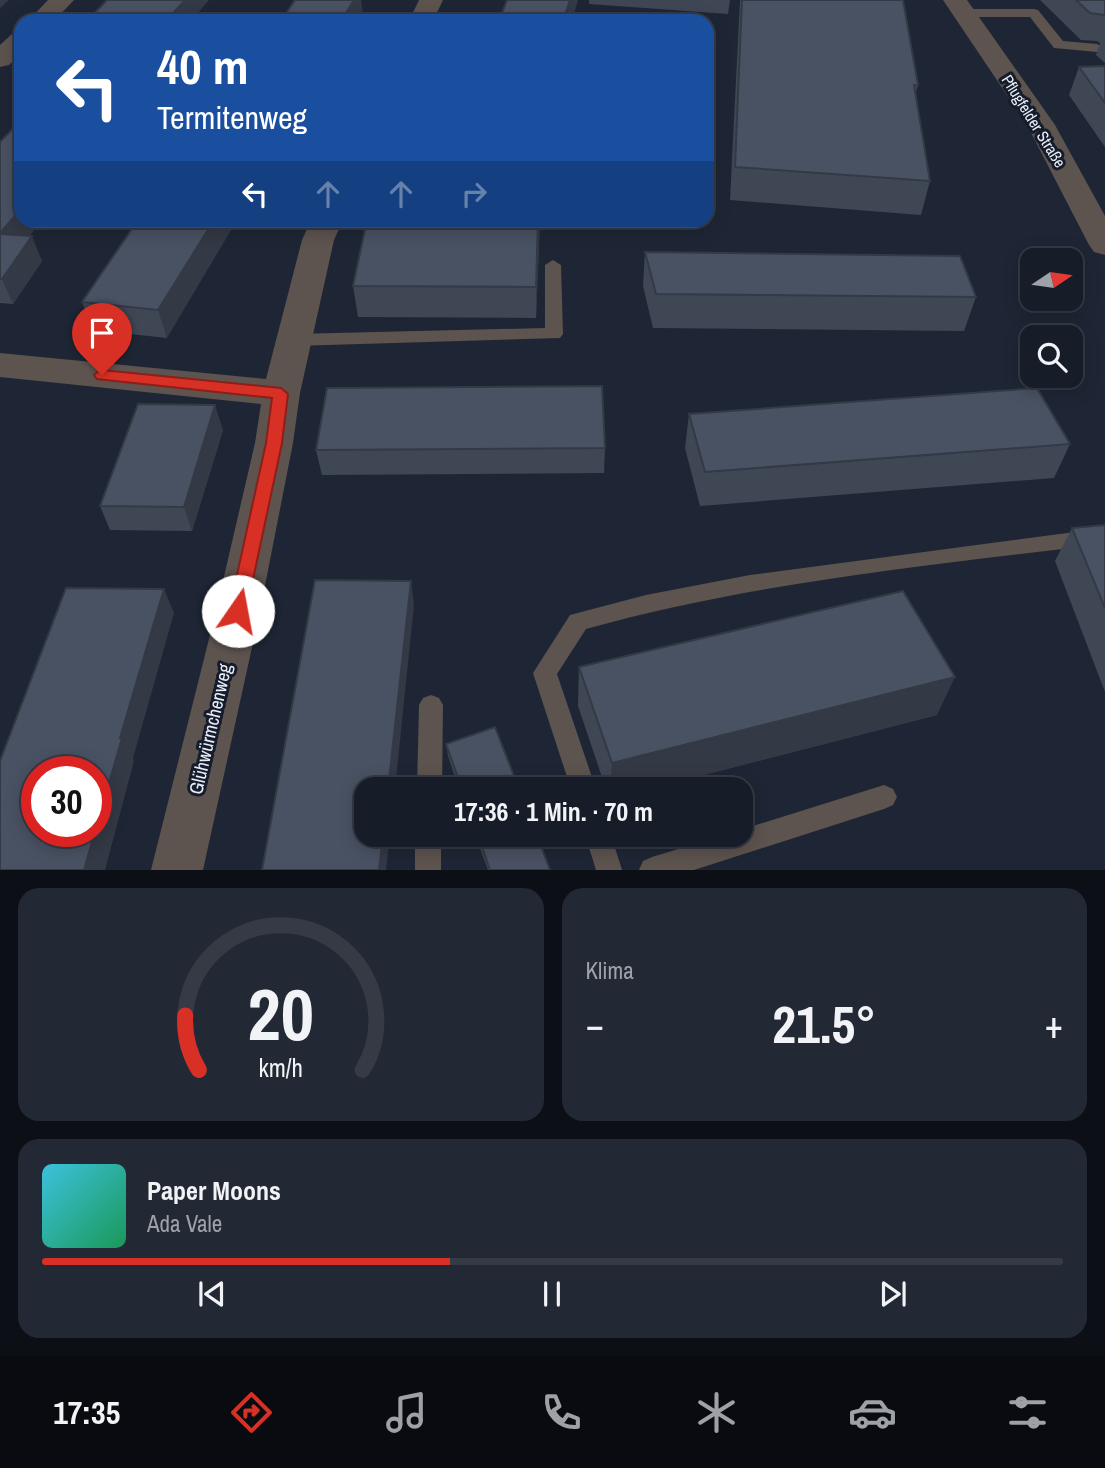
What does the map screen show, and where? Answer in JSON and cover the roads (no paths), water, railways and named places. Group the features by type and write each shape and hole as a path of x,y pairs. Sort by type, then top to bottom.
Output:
{"street":[{"path":"47,14 62,0"},
{"name":"Pflugfelder Straße","path":"960,6 1041,125 1105,245"},
{"path":"0,59 14,46"},
{"name":"Glühwürmchenweg","path":"177,870 238,611 274,443 281,394 318,240 323,228"},
{"path":"0,365 281,394"}],"lane":[{"path":"960,6 1034,13 1059,45 1097,48"},
{"path":"294,340 554,334 553,265"},
{"path":"579,777 545,673 578,622 635,605 777,579 1105,536"},
{"path":"429,777 431,705"},
{"path":"652,870 884,797"},
{"path":"428,847 428,870"},
{"path":"602,847 610,870"}]}
